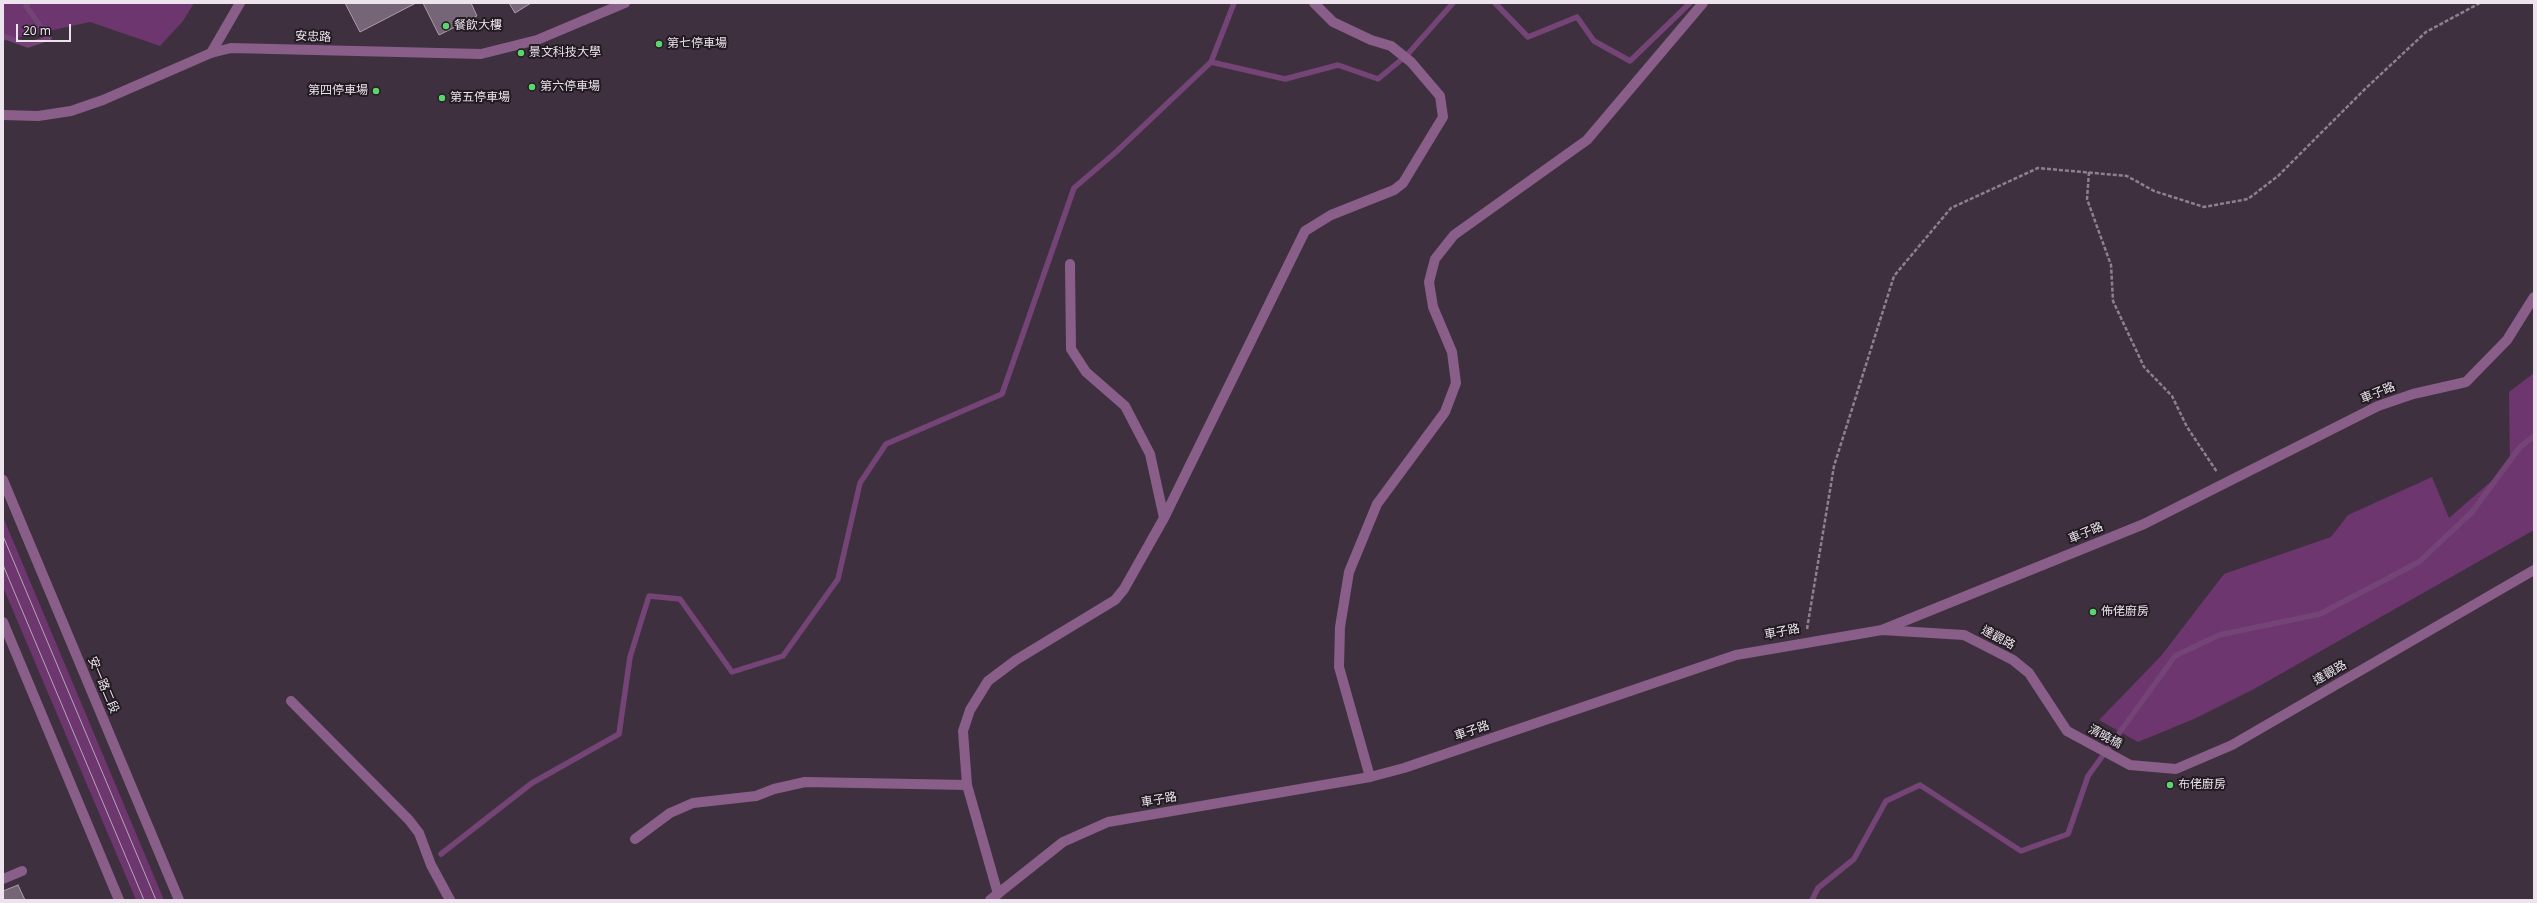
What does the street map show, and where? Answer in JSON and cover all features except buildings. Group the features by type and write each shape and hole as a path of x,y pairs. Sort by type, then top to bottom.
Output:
{"street":[{"path":"211,53 240,3"},
{"name":"安忠路","path":"3,115 38,116 71,111 103,100 211,53 252,47 448,55 481,54 537,40 625,3"},
{"path":"994,897 966,785 963,731 970,710 988,680 1016,660 1115,600 1124,588 1164,518 1305,231 1331,215 1394,190 1403,183 1443,116 1440,96 1411,62 1391,46 1371,40 1333,22 1314,3"},
{"path":"1370,777 1339,667 1340,627 1349,572 1377,504 1445,412 1456,383 1452,352 1433,307 1429,282 1435,259 1454,235 1587,140 1703,3"},
{"path":"1070,264 1071,349 1086,372 1125,406 1150,454 1164,518"},
{"name":"車子路","path":"994,897 1063,842 1108,822 1370,777 1411,766 1736,655 1805,641 1882,630 2144,524 2378,406 2413,394 2466,382 2506,340 2534,297"},
{"name":"安一路二段","path":"3,480 180,900"},
{"name":"達觀路","path":"2130,765 2176,769 2232,745 2534,570"},
{"path":"3,622 119,900"},
{"name":"達觀路","path":"1882,630 1964,635 2012,660 2029,673 2067,731"},
{"path":"291,701 410,820 420,833 431,865 450,900"},
{"name":"清曉橋","path":"2067,731 2130,765"},
{"path":"635,839 670,813 693,803 756,796 774,789 805,782 966,785"},
{"path":"3,879 22,871"}],"path":[{"path":"1805,641 1834,466 1894,276 1951,208 2038,168 2128,176 2154,191 2204,207 2248,199 2278,176 2365,89 2426,32 2480,3"},
{"path":"2088,172 2087,199 2111,265 2113,301 2144,367 2172,396 2187,427 2217,473"}],"shaded area":[{"path":"3,3 194,3 183,21 160,46 90,22 3,41"},
{"path":"2534,373 2534,530 2254,689 2194,719 2138,742 2099,720 2161,656 2224,574 2331,537 2348,515 2432,477 2449,518 2510,465 2509,392"},
{"path":"3,517 164,900 136,900 3,587"}],"waterway":[{"path":"3,36 28,45 49,38 26,6 28,3"},
{"path":"1211,62 1234,3"},
{"path":"441,854 532,783 619,734 630,657 649,596 680,599 732,672 783,656 838,579 860,483 886,444 1002,394 1074,188 1116,152 1211,62 1285,79 1338,65 1378,79 1407,55 1453,3"},
{"path":"1495,3 1528,37 1577,17 1594,41 1630,61 1690,3"},
{"path":"1812,900 1818,888 1854,859 1886,801 1920,785 2021,851 2068,834 2088,776 2175,656 2219,635 2320,614 2419,562 2472,512 2520,447 2534,436"}],"tram line":[{"path":"3,536 156,900"},
{"path":"3,565 144,900"}],"place":[{"name":"餐飲大樓","path":"446,26"},
{"name":"第七停車場","path":"659,44"},
{"name":"景文科技大學","path":"521,53"},
{"name":"第六停車場","path":"532,87"},
{"name":"第四停車場","path":"376,91"},
{"name":"第五停車場","path":"442,98"},
{"name":"佈佬廚房","path":"2093,612"},
{"name":"布佬廚房","path":"2170,785"}]}
